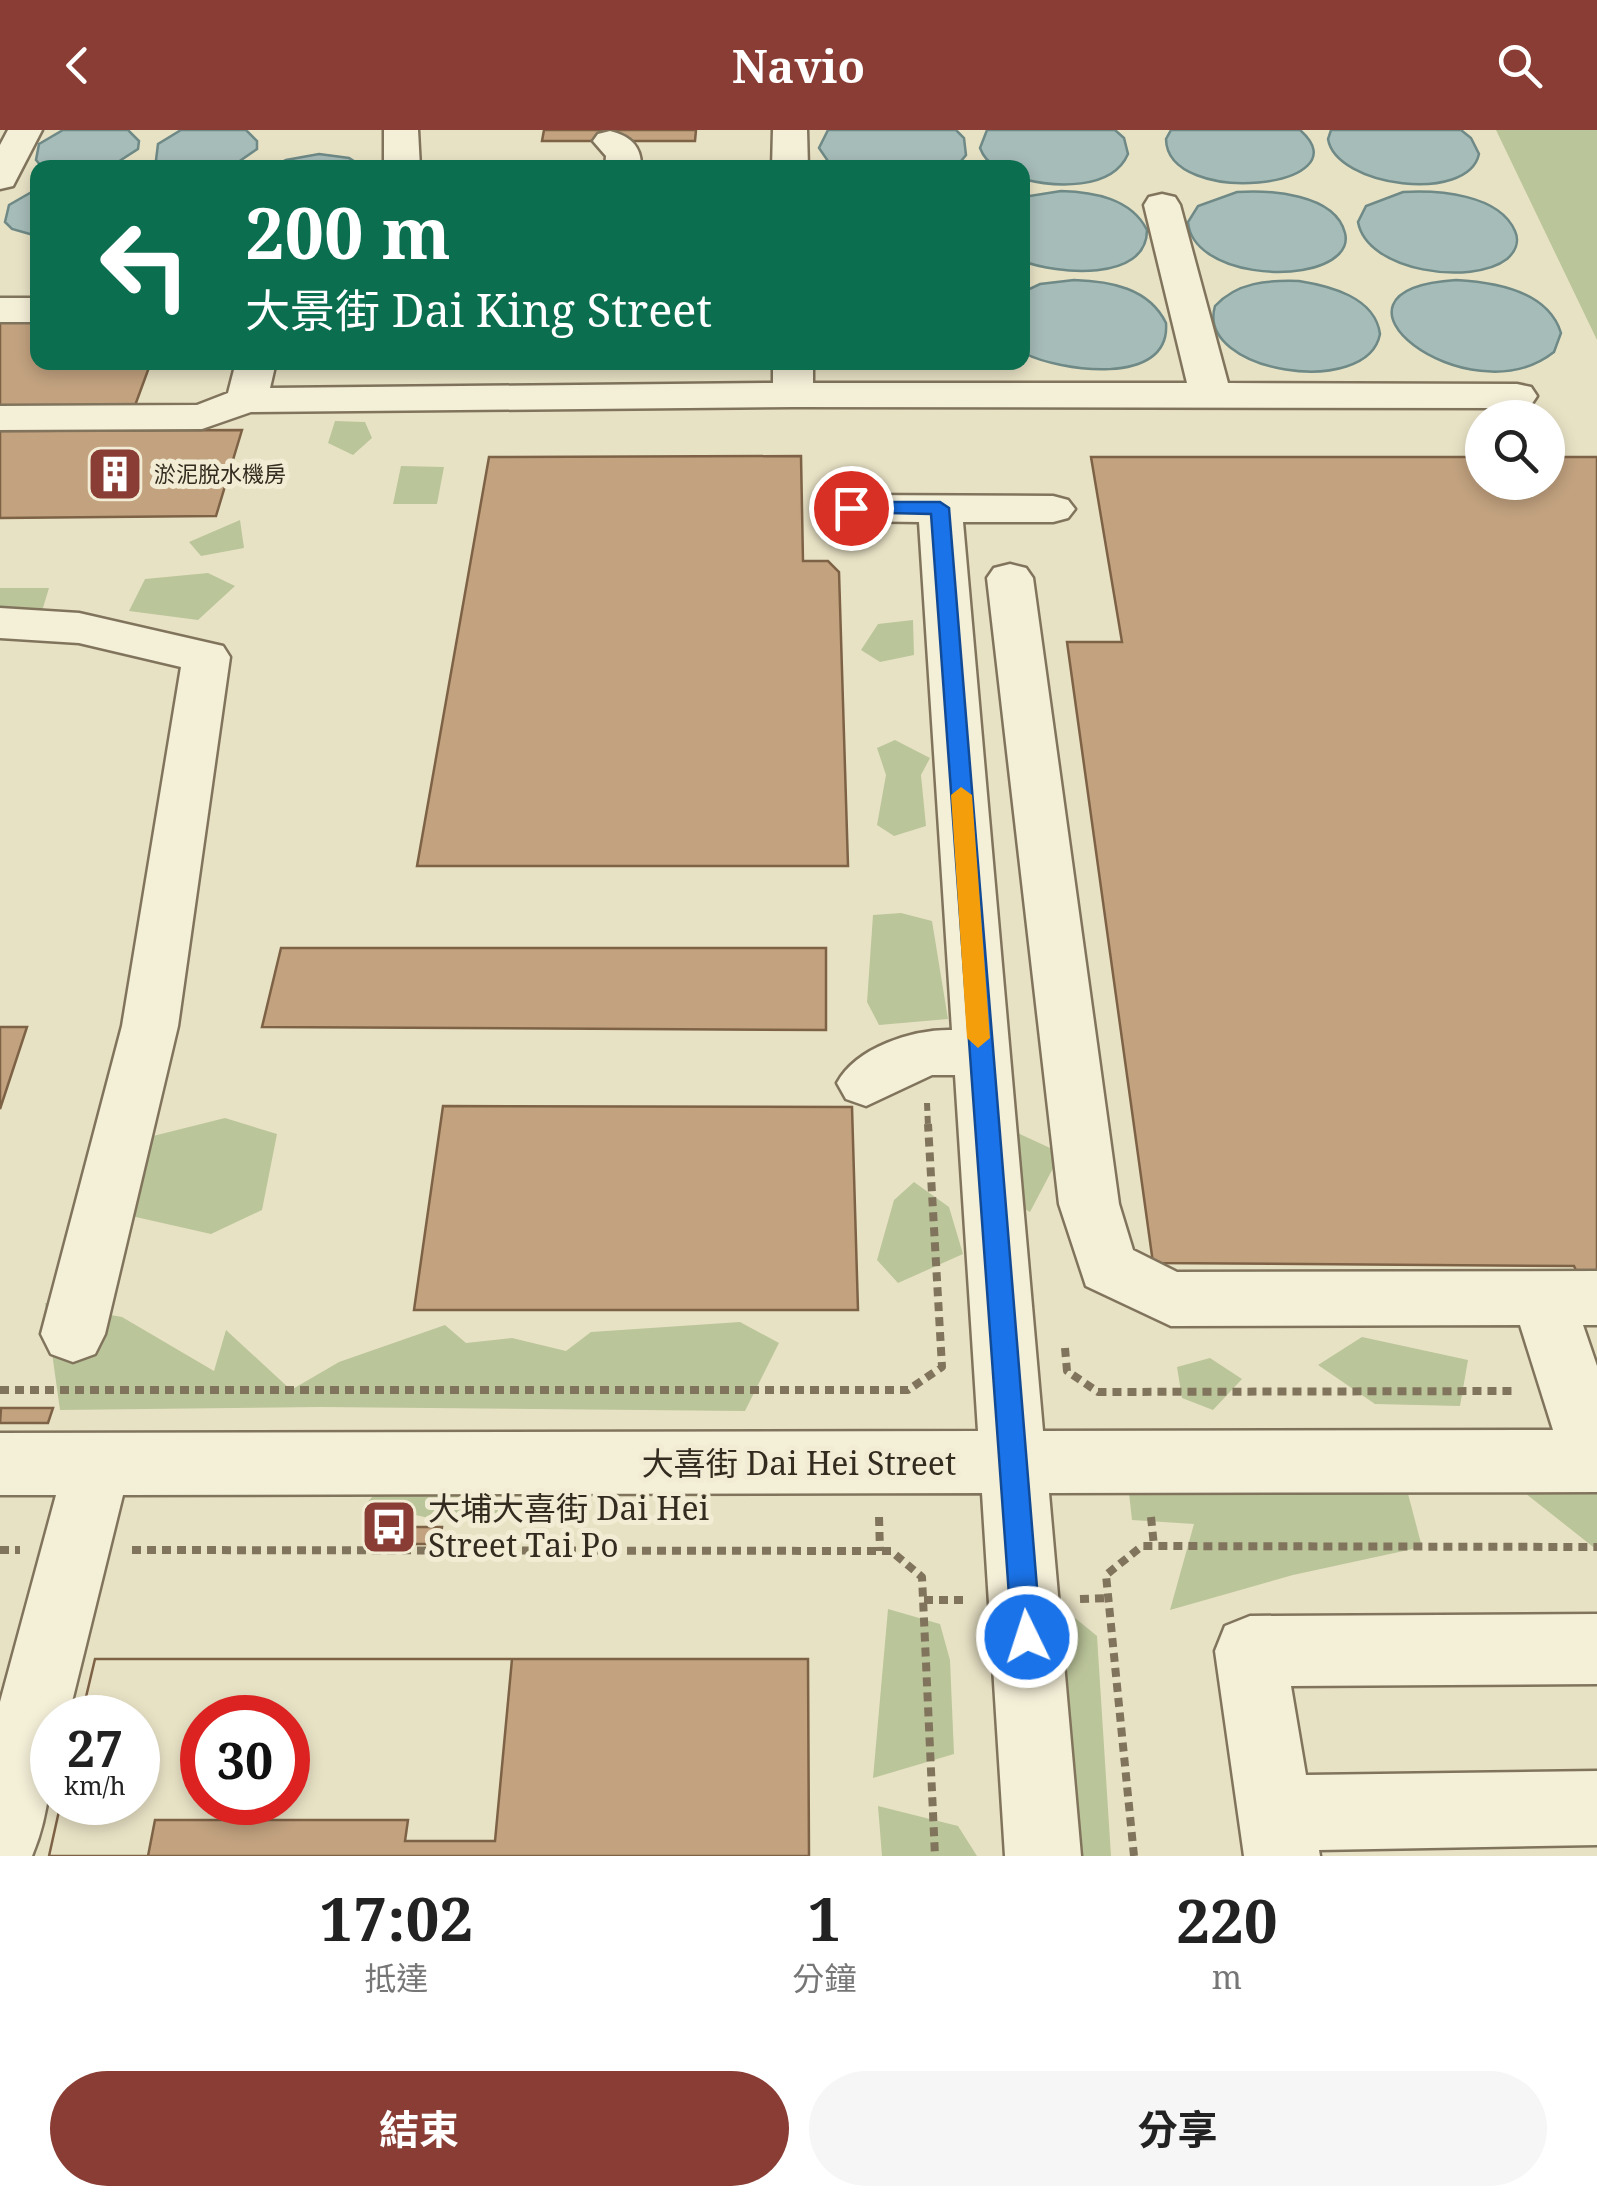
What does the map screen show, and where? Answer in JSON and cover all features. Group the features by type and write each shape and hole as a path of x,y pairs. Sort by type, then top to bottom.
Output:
{"street":[{"path":"0,178 25,130"},
{"path":"401,130 402,160"},
{"path":"790,130 790,160"},
{"path":"1162,205 1210,393"},
{"path":"0,310 30,310"},
{"path":"0,418 202,417 251,381 793,379 1210,393 1518,396"},
{"path":"851,508 1053,509"},
{"path":"940,508 1042,1856"},
{"path":"1010,578 1089,1204 1108,1267 1171,1299 1570,1298 1574,1390 1596,1460"},
{"path":"0,623 79,628 206,657 150,1026 73,1334"},
{"path":"866,1083 924,1052 980,1053"},
{"name":"大喜街 Dai Hei Street","path":"0,1464 1596,1460"},
{"path":"0,1842 97,1464"},
{"path":"1597,1649 1250,1651 1278,1835 1597,1808"}],"path":[{"path":"0,1390 908,1390 942,1367 924,1052"},
{"path":"1064,1338 1067,1371 1098,1392 1574,1390"},
{"path":"0,1550 891,1551 922,1577 935,1856"}],"green space":[{"path":"1496,130 1597,130 1597,340"},
{"path":"335,421 365,422 372,438 353,455 328,443"},
{"path":"401,466 444,467 437,504 393,504"},
{"path":"240,520 244,548 201,556 189,542"},
{"path":"208,573 235,586 198,620 129,611 145,579"},
{"path":"0,588 49,588 39,621 0,619"},
{"path":"913,620 914,655 880,662 861,650 878,624"},
{"path":"895,740 930,758 921,775 926,826 894,836 877,825 886,775 877,748"},
{"path":"901,913 932,921 948,1019 879,1025 867,1002 873,915"},
{"path":"225,1118 277,1134 262,1210 211,1234 127,1215 153,1136"},
{"path":"1011,1130 1061,1153 1030,1212 1007,1199"},
{"path":"914,1182 949,1207 963,1254 898,1283 877,1260 894,1200"},
{"path":"45,1303 122,1317 214,1371 226,1330 291,1390 339,1362 445,1325 466,1343 512,1338 566,1351 591,1332 740,1322 779,1343 745,1411 321,1407 60,1410"},
{"path":"1362,1337 1468,1360 1460,1406 1375,1404 1318,1365"},
{"path":"1210,1358 1242,1379 1213,1410 1182,1398 1177,1367"},
{"path":"1392,1433 1422,1547 1293,1575 1170,1610 1194,1524 1132,1520 1124,1448"},
{"path":"418,1445 490,1490 499,1513 429,1518 366,1504"},
{"path":"1597,1460 1597,1550 1520,1489"},
{"path":"888,1609 940,1624 950,1660 954,1754 873,1778"},
{"path":"996,1618 1075,1618 1097,1636 1111,1856 1019,1856"},
{"path":"878,1806 958,1826 977,1856 882,1856"}],"water":[{"path":"63,130 128,130 139,141 138,149 121,160 36,160 39,144"},
{"path":"181,130 246,130 257,141 257,149 241,160 156,160 158,144"},
{"path":"828,130 956,130 964,138 966,155 962,160 827,160 819,148"},
{"path":"987,130 1115,130 1124,138 1128,154 1109,175 1066,184 1030,181 1030,160 987,160 980,148"},
{"path":"1171,130 1300,130 1314,150 1307,166 1287,177 1227,182 1197,175 1175,161 1166,139"},
{"path":"1331,130 1461,130 1471,138 1479,154 1470,170 1452,180 1402,183 1353,169 1336,155 1328,139"},
{"path":"319,154 352,160 286,160"},
{"path":"1061,191 1110,199 1140,219 1147,230 1143,247 1132,259 1116,267 1097,270 1076,271 1030,263 1030,196"},
{"path":"1237,192 1282,194 1315,202 1339,220 1345,233 1344,247 1323,264 1278,272 1229,264 1209,254 1194,240 1188,222 1198,206"},
{"path":"1403,192 1450,194 1496,209 1515,231 1514,250 1507,259 1491,267 1470,272 1423,269 1380,253 1366,239 1358,222 1366,206"},
{"path":"30,193 30,234 12,229 5,222 9,205"},
{"path":"1456,280 1503,287 1545,307 1561,333 1554,352 1519,369 1480,371 1444,362 1414,345 1395,325 1393,305 1412,289"},
{"path":"1299,281 1337,290 1370,311 1380,334 1369,354 1346,366 1317,371 1286,370 1255,361 1231,348 1216,329 1215,306 1233,292 1265,282"},
{"path":"1101,282 1139,294 1159,311 1166,323 1163,344 1151,358 1110,369 1061,365 1030,356 1030,289 1040,284"}],"building":[{"path":"544,130 696,130 695,141 542,141"},
{"path":"0,317 30,317 30,370 148,370 133,411 0,411"},
{"name":"淤泥脫水機房","path":"242,430 216,516 0,518 0,431"},
{"path":"801,456 803,561 828,561 839,572 848,866 417,866 489,457"},
{"path":"1091,457 1465,457 1465,500 1565,500 1565,457 1597,457 1597,1291 1585,1291 1574,1266 1153,1263 1067,642 1122,642"},
{"path":"281,948 826,948 826,1030 262,1027"},
{"path":"0,1027 27,1027 0,1109"},
{"path":"443,1106 852,1107 858,1310 414,1310"},
{"path":"1,1408 53,1408 48,1423 0,1423"},
{"path":"389,1527 442,1527 440,1544 387,1544"},
{"path":"95,1659 808,1659 809,1856 49,1856 56,1825 160,1825 160,1695 86,1695"},
{"path":"95,1659 512,1659 495,1841 405,1841 408,1820 310,1820 310,1695 180,1695 180,1820 160,1820 160,1695 86,1695"},
{"path":"56,1825 154,1825 148,1856 49,1856"}],"slow traffic":[{"path":"961,795 978,1038"}],"place":[{"name":"淤泥脫水機房","path":"115,474"},
{"name":"大埔大喜街 Dai Hei Street Tai Po","path":"389,1527"}],"route":[{"path":"851,508 940,508 1027,1637"}]}
